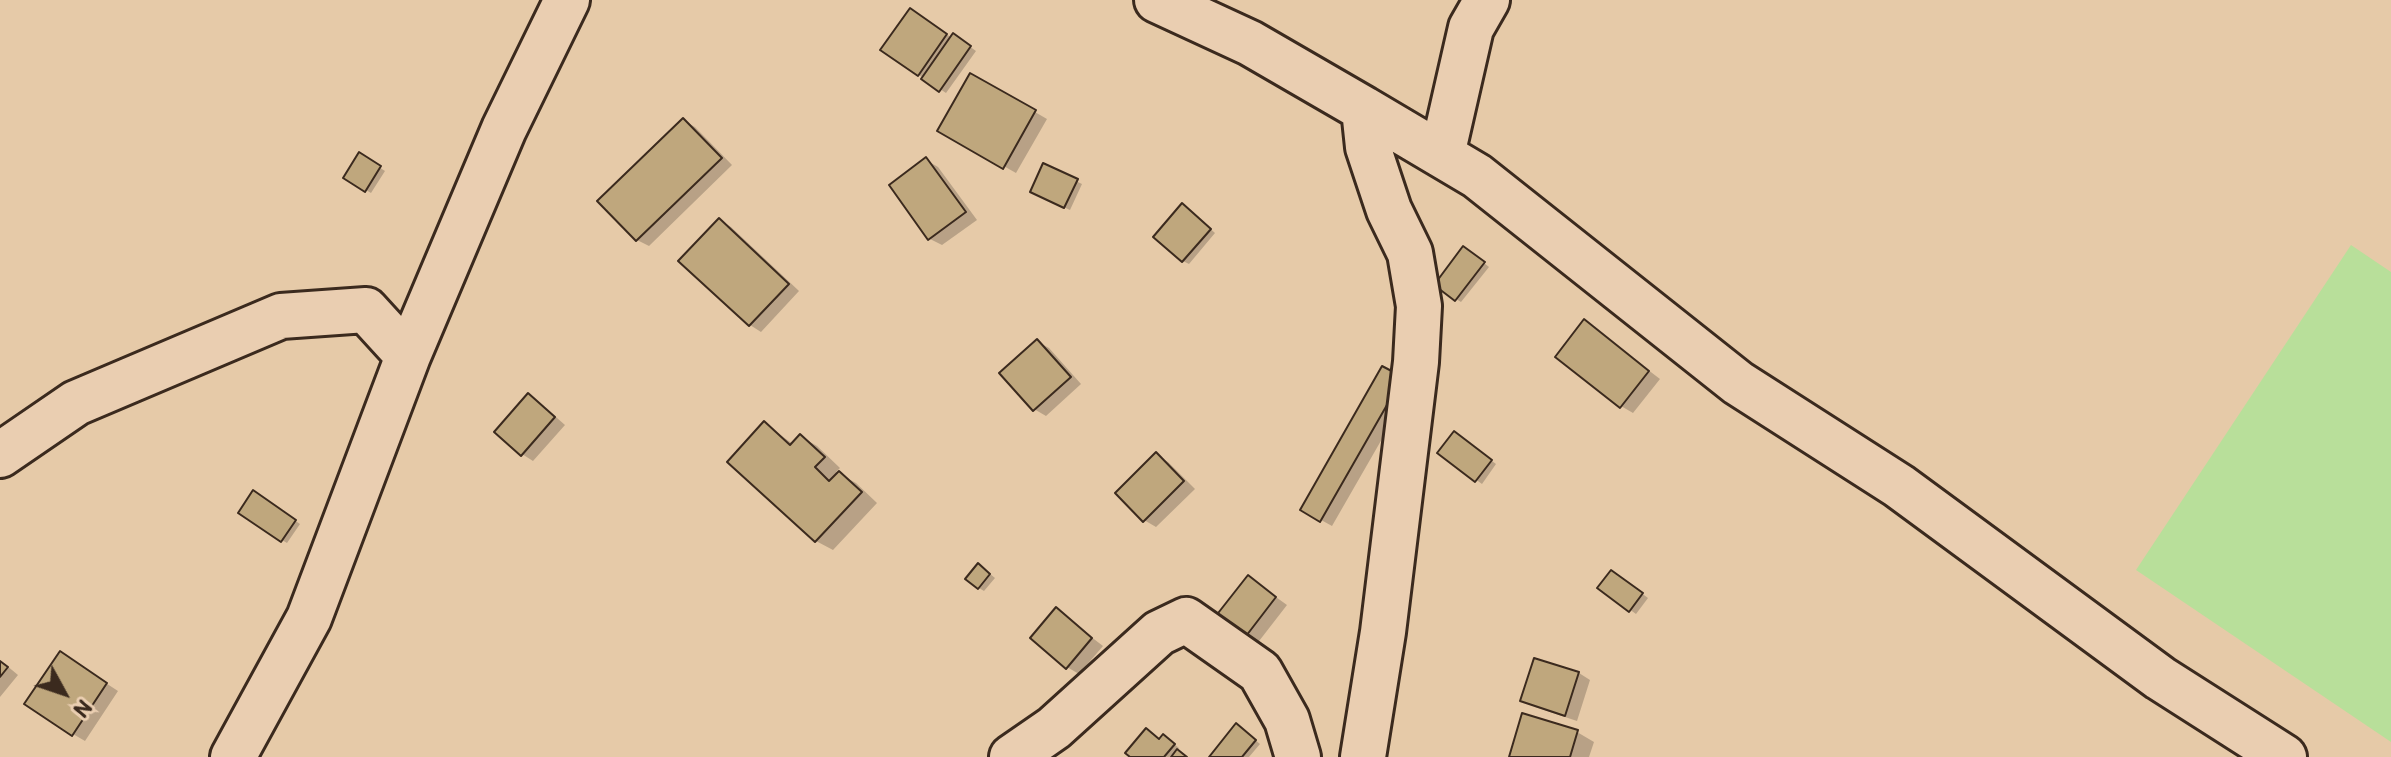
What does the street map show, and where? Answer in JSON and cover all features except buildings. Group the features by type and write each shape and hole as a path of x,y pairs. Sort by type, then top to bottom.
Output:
{"street":[{"path":"233,757 309,618 408,356 504,129 567,0"},
{"path":"1157,0 1250,43 1477,176 1738,383 1899,486 2160,678 2284,757"},
{"path":"1442,155 1471,28 1487,0"},
{"path":"1363,757 1383,632 1416,362 1419,306 1410,253 1389,210 1368,147 1364,109"},
{"path":"0,455 76,403 281,316 366,310 408,356"},
{"path":"1012,757 1054,728 1159,633 1186,620 1260,672 1287,720 1298,757"}],"green space":[{"path":"2351,245 2391,272 2391,742 2136,570"}]}
